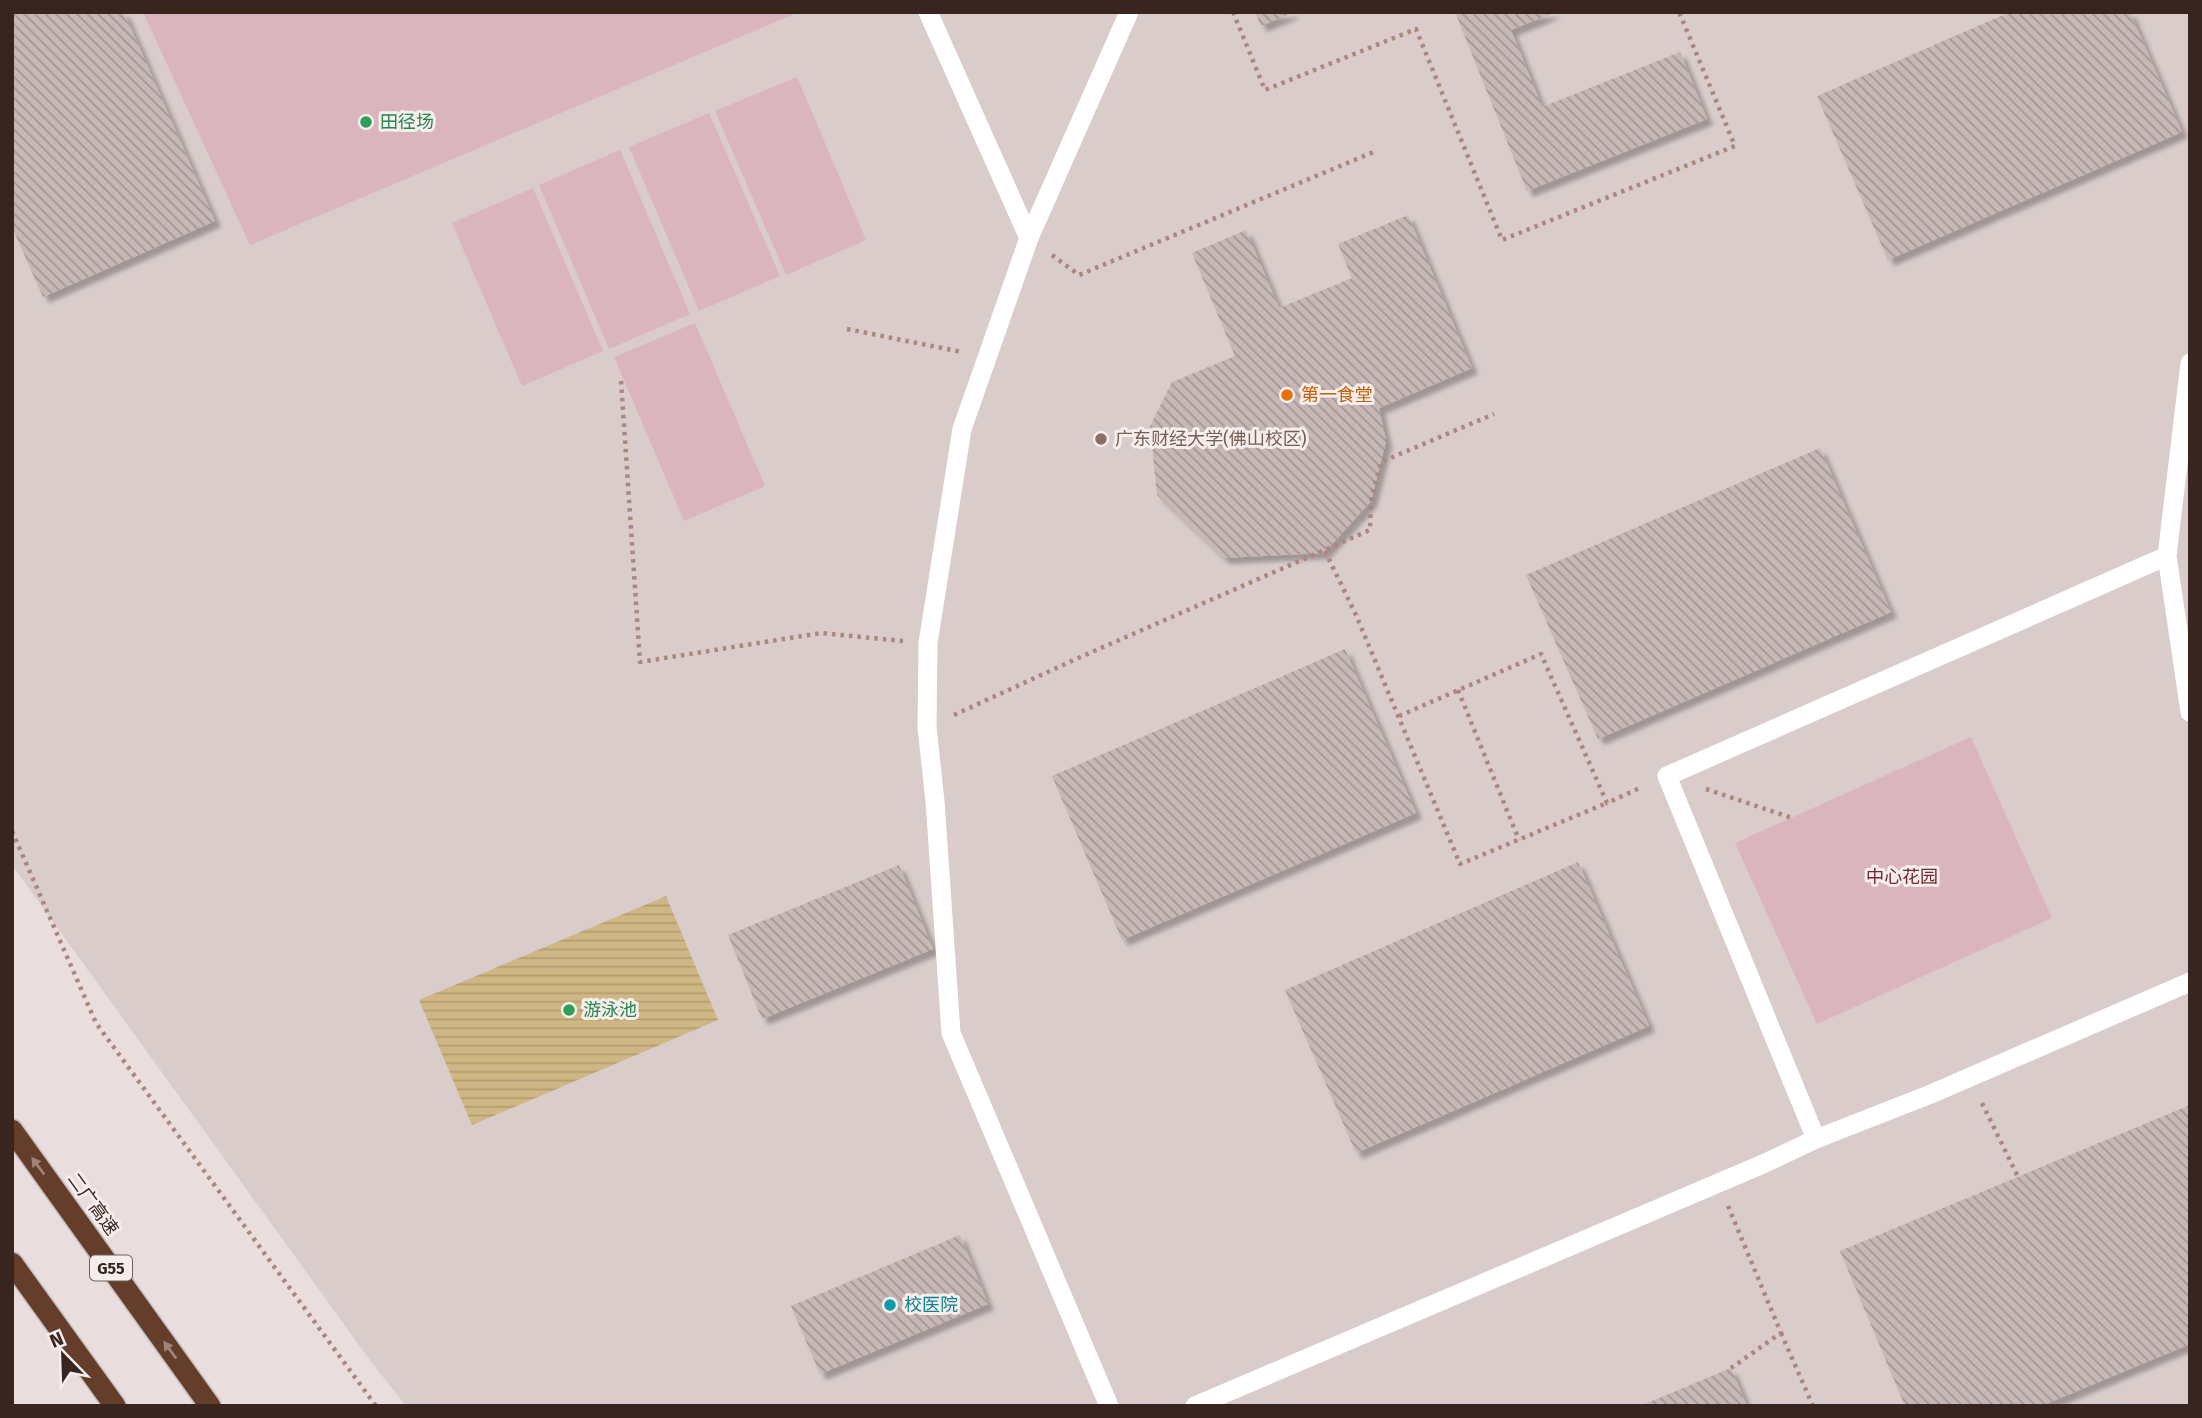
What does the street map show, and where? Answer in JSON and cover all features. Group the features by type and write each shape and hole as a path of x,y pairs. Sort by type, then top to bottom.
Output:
{"highway":[{"name":"二广高速","path":"12,1130 210,1406"},
{"path":"12,1263 115,1406"}],"street":[{"path":"928,12 1029,238"},
{"path":"1109,1406 951,1033 935,801 927,727 928,643 962,429 1029,238 1129,12"},
{"path":"2190,363 2167,556 2190,712"},
{"path":"1816,1139 1667,776 2167,556"},
{"path":"1195,1406 1816,1139 2190,982"}],"path":[{"path":"1234,12 1265,90 1416,29 1502,240 1735,146 1679,12"},
{"path":"1029,238 1079,275 1376,150"},
{"path":"847,329 987,357"},
{"path":"621,381 639,662 821,633 928,643"},
{"path":"927,727 1370,530 1371,501 1381,462 1494,414"},
{"path":"1325,551 1356,615 1460,864 1667,776 1792,818"},
{"path":"1399,716 1541,654 1607,803"},
{"path":"1458,690 1519,840"},
{"path":"12,831 96,1023 376,1406"},
{"path":"1969,1077 2018,1177"},
{"path":"1718,1183 1813,1406"},
{"path":"1731,1368 1781,1333"}],"shaded area":[{"name":"广东财经大学(佛山校区)","path":"12,12 2190,12 2190,1406 406,1406 372,1363 12,865"},
{"name":"游泳池","path":"666,896 718,1020 472,1125 419,1000"}],"green space":[{"name":"田径场","path":"143,12 799,12 250,245"},
{"path":"797,77 866,240 786,275 715,111"},
{"path":"709,113 780,276 699,311 629,147"},
{"path":"620,150 690,314 609,349 539,185"},
{"path":"533,188 603,351 522,386 452,223"},
{"path":"695,323 765,486 684,521 614,357"},
{"name":"中心花园","path":"1971,737 2052,918 1817,1024 1735,843"}],"building":[{"path":"12,12 124,12 215,221 43,297 12,227"},
{"path":"1255,12 1294,12 1261,26"},
{"path":"1455,12 1555,12 1511,30 1542,107 1680,52 1707,119 1527,191"},
{"path":"2010,12 2130,12 2182,132 1888,260 1817,96"},
{"name":"第一食堂","path":"1408,215 1472,368 1379,408 1386,441 1371,501 1324,553 1224,558 1157,495 1150,426 1172,382 1235,356 1192,253 1246,230 1279,308 1352,278 1338,244"},
{"path":"1820,448 1891,612 1598,739 1526,575"},
{"path":"1345,649 1416,813 1122,940 1052,776"},
{"path":"1578,862 1649,1026 1356,1153 1285,990"},
{"path":"899,865 933,949 762,1019 728,935"},
{"path":"2190,1105 2190,1344 2041,1406 1905,1406 1840,1251"},
{"name":"校医院","path":"960,1235 988,1304 820,1374 791,1306"},
{"path":"1731,1368 1747,1406 1640,1406"}],"place":[{"name":"田径场","path":"366,122"},
{"name":"第一食堂","path":"1287,395"},
{"name":"广东财经大学(佛山校区)","path":"1101,439"},
{"name":"游泳池","path":"569,1010"},
{"name":"校医院","path":"890,1305"}]}
